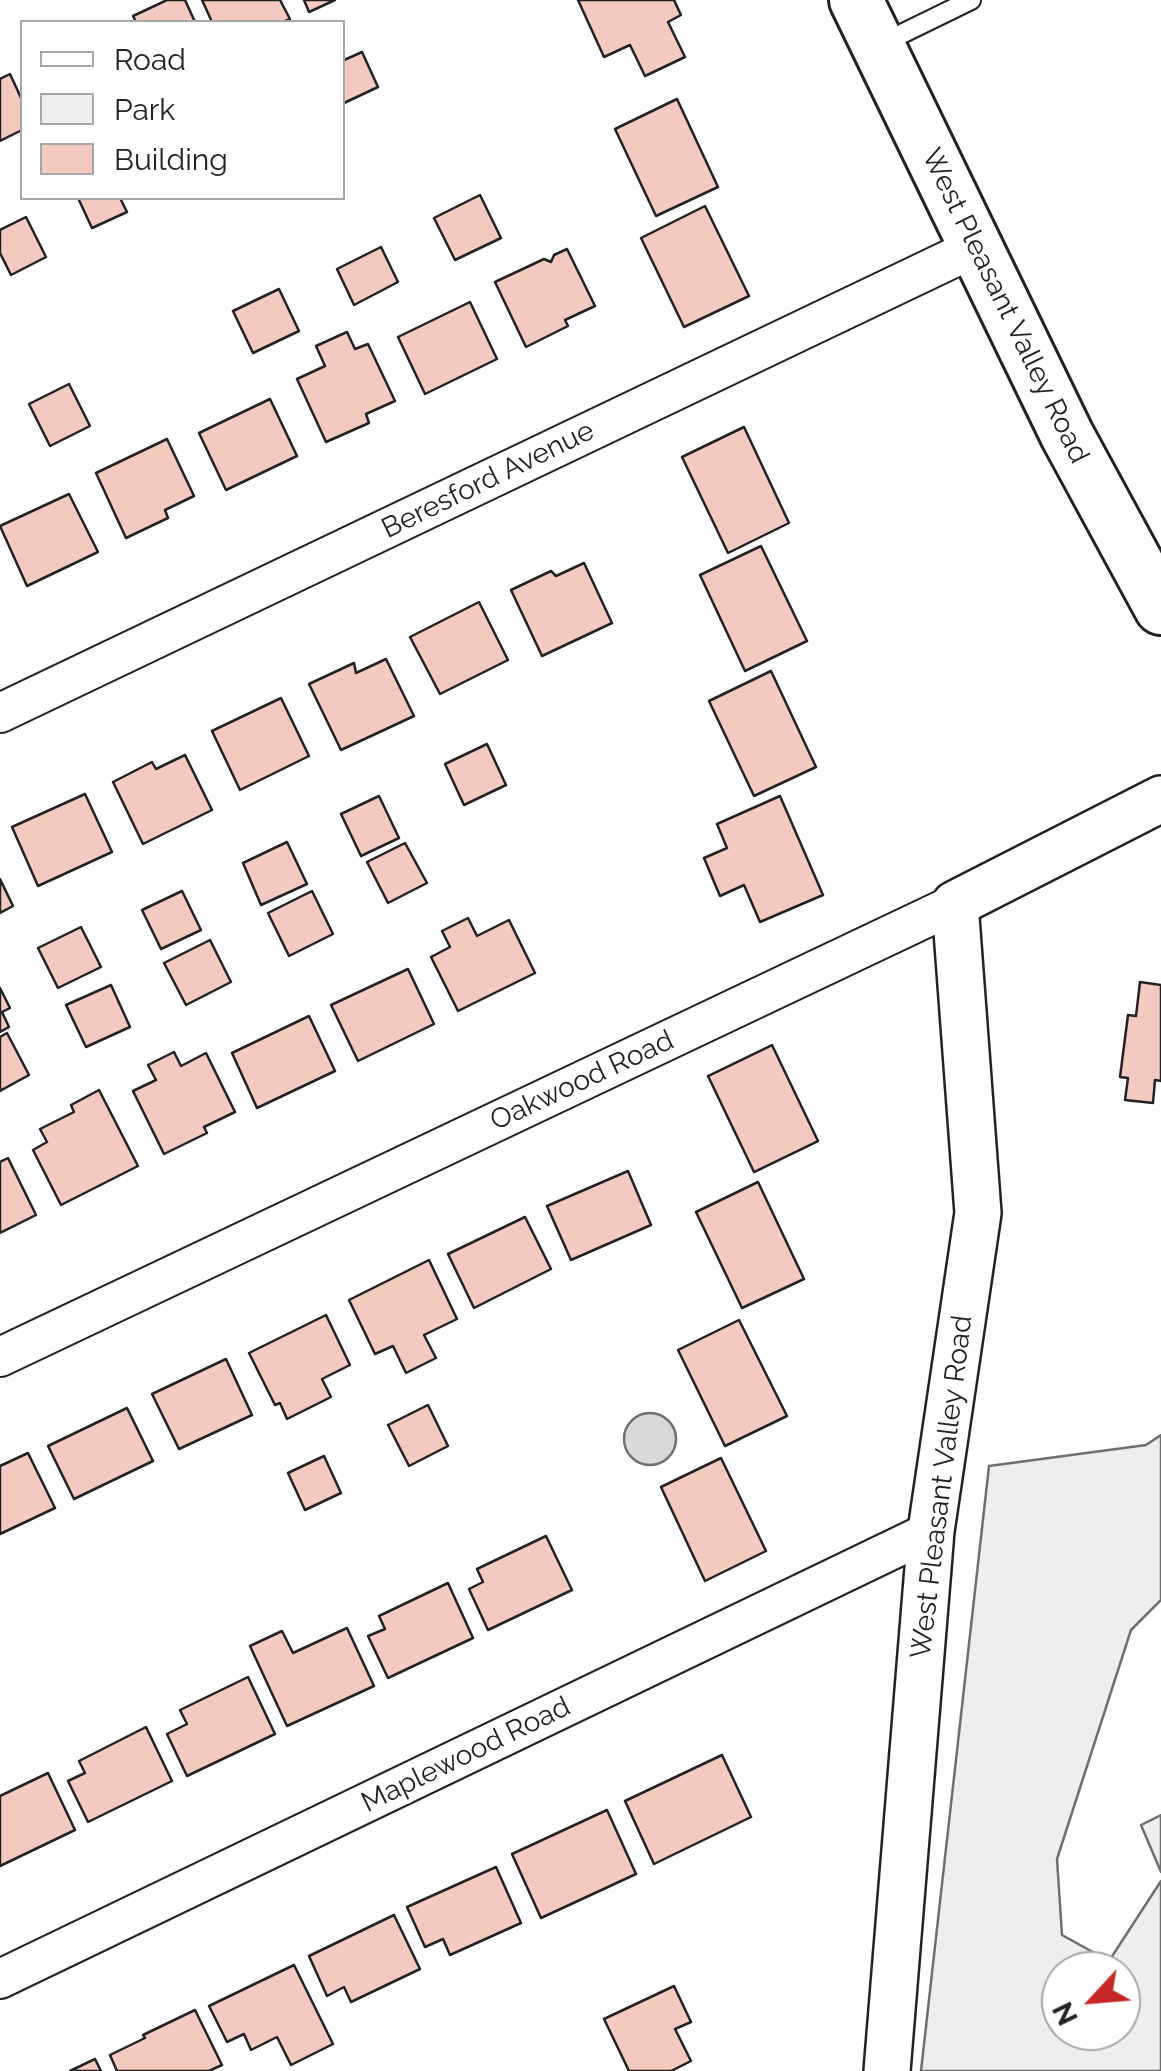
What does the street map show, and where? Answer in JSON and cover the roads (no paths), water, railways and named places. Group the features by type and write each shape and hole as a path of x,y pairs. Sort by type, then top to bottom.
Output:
{"main road":[{"name":"West Pleasant Valley Road","path":"867,23 1067,435 1161,608"}],"street":[{"name":"Beresford Avenue","path":"0,713 976,247"},
{"name":"Oakwood Road","path":"0,1356 955,904 1161,799"},
{"name":"West Pleasant Valley Road","path":"887,2071 932,1531 978,1213 955,904"},
{"name":"Maplewood Road","path":"0,1980 932,1531"}],"lane":[{"path":"867,23 971,0"}]}
